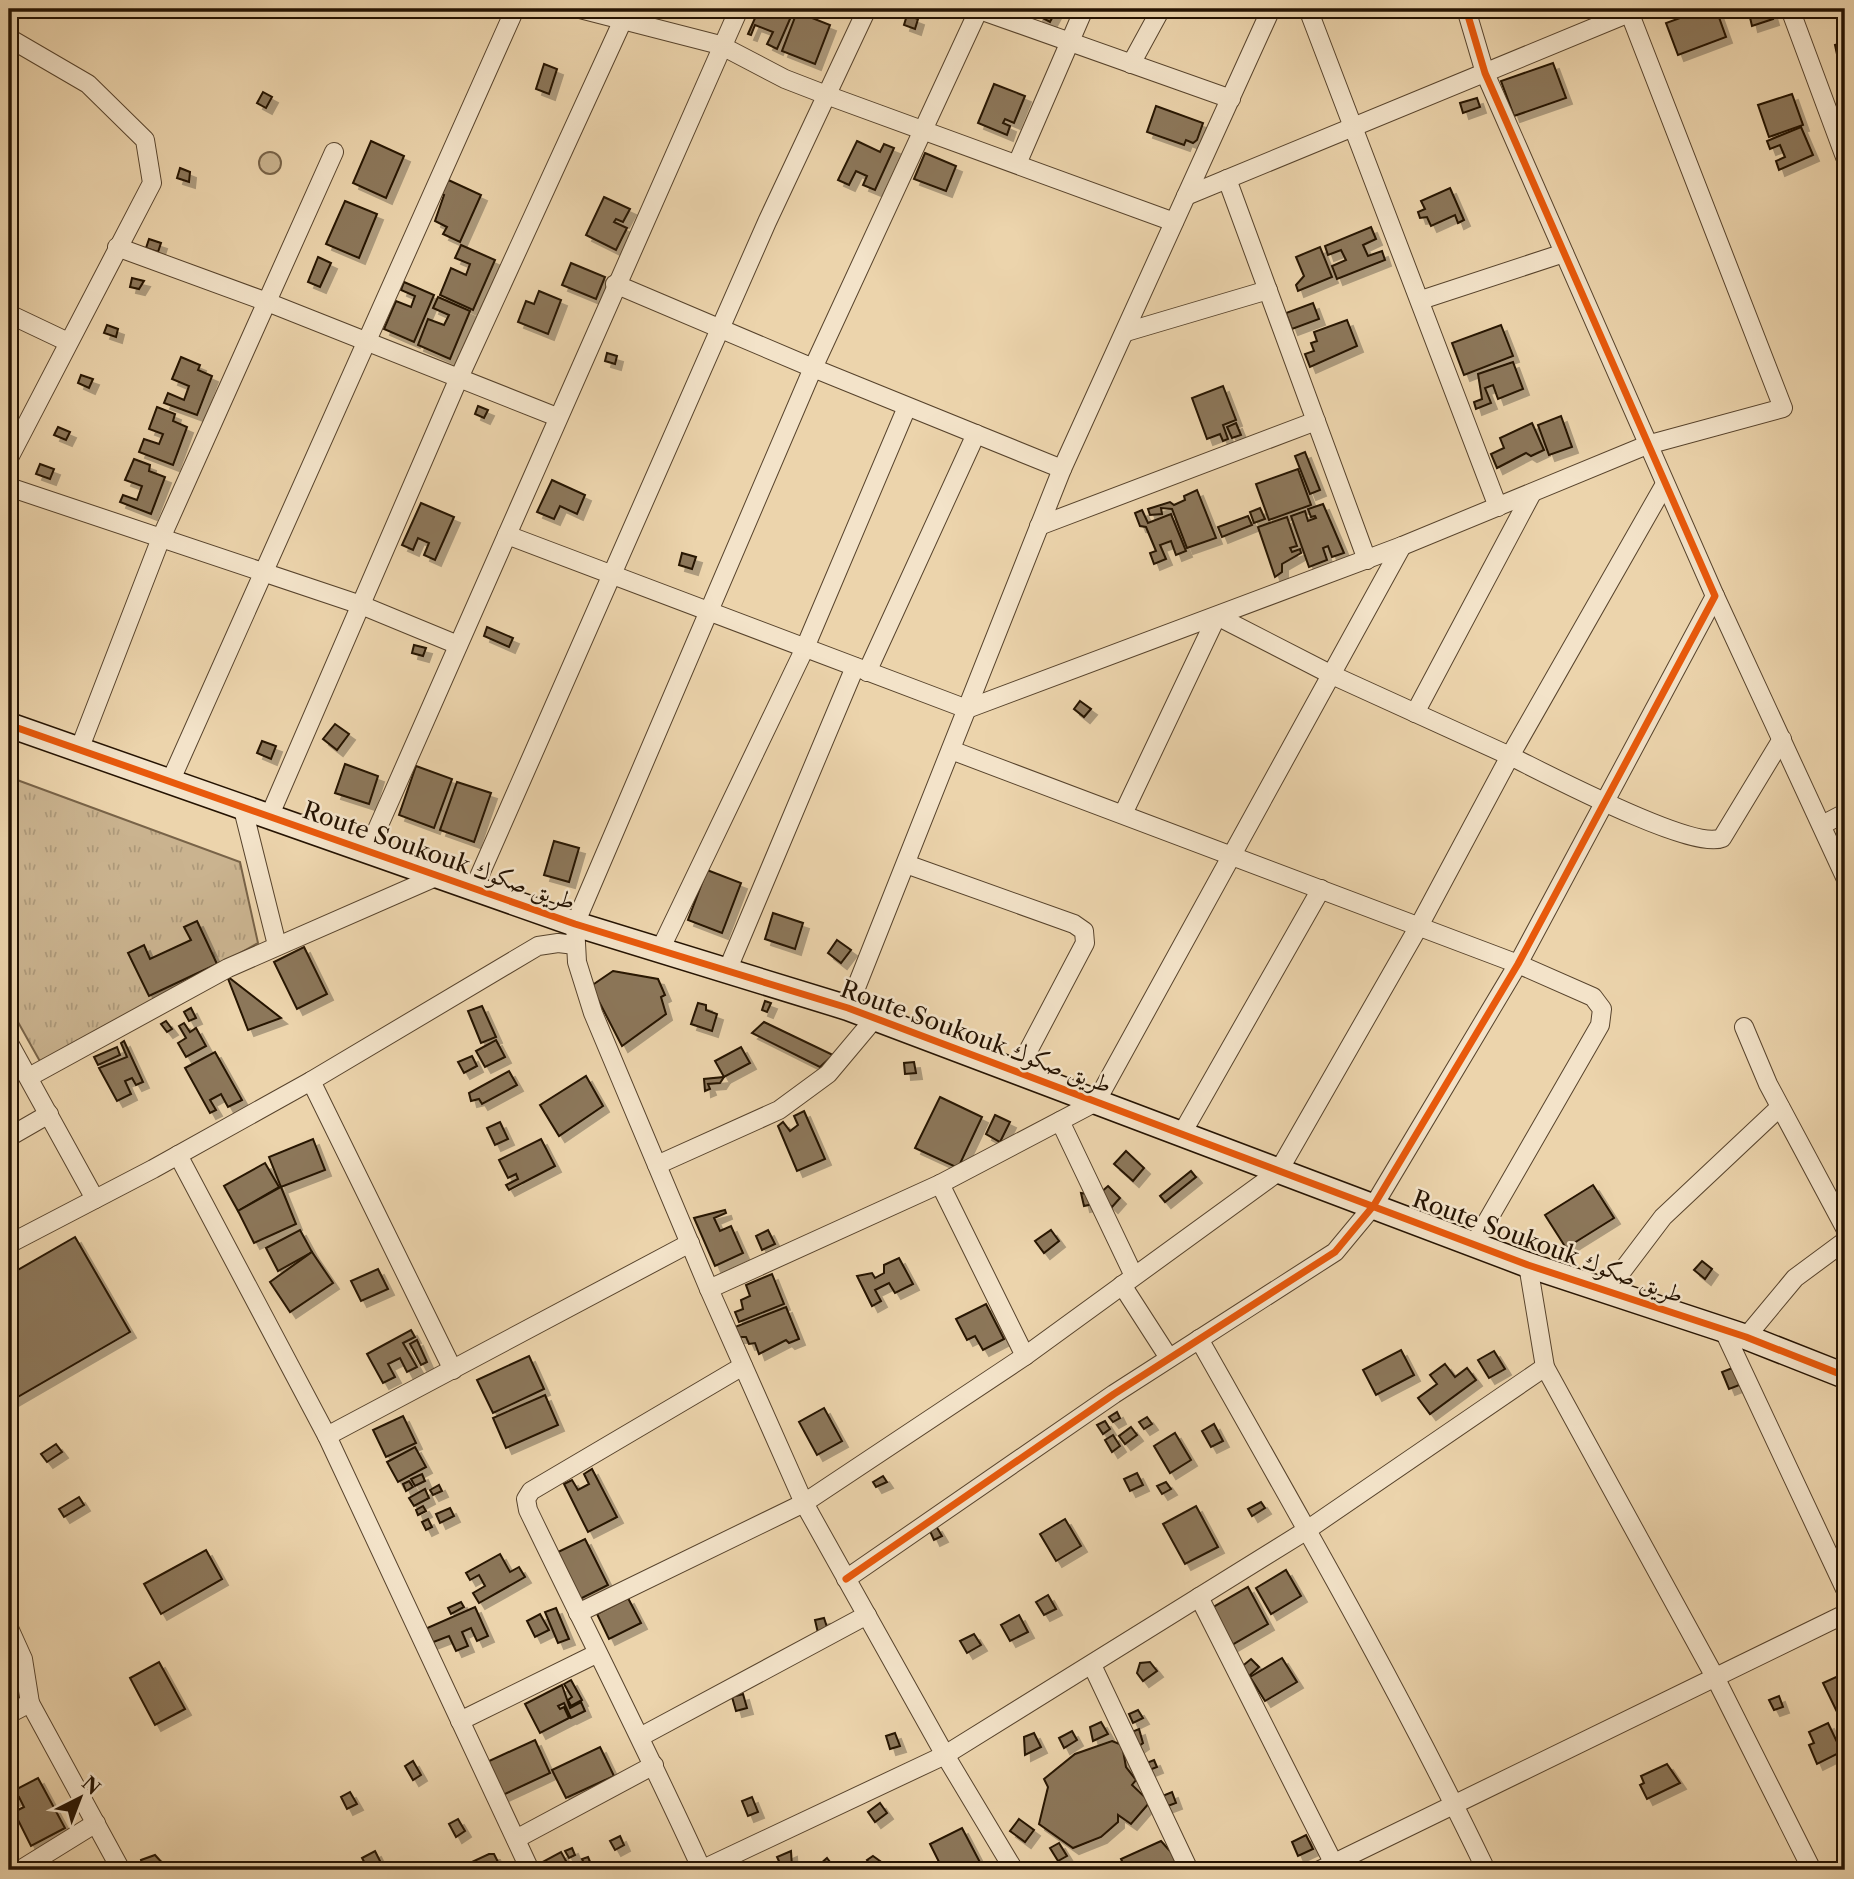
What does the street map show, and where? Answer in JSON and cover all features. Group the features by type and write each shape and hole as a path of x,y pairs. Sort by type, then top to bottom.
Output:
{"street":[{"path":"170,782 515,9"},
{"path":"580,9 720,46 785,79 828,96 1174,222"},
{"path":"368,850 615,284 720,46 739,9"},
{"path":"474,888 767,222 867,9"},
{"path":"1014,1870 945,1755 804,1503 709,1289 593,1013 577,962 575,935 813,368 979,9 1231,99"},
{"path":"1017,164 1084,9"},
{"path":"1131,64 1161,9"},
{"path":"848,1009 1062,469 1271,9"},
{"path":"1308,9 1498,507"},
{"path":"1466,9 1485,73 1647,445 1845,877"},
{"path":"1790,9 1845,157"},
{"path":"507,535 804,650 967,709 1402,546 1647,445 1783,408 1633,10 1186,196"},
{"path":"269,817 458,380 623,20"},
{"path":"9,38 88,84 145,140 152,183 9,458"},
{"path":"79,750 161,538 334,152"},
{"path":"1227,179 1367,559"},
{"path":"117,247 267,302 557,417"},
{"path":"1420,300 1564,253"},
{"path":"615,284 1062,469"},
{"path":"1126,332 1268,290"},
{"path":"9,314 68,342"},
{"path":"660,950 804,650 908,407"},
{"path":"1039,526 1316,421"},
{"path":"727,971 861,670 976,434"},
{"path":"578,1613 804,1503 1025,1356 1278,1172 1419,926 1510,756 1665,484"},
{"path":"9,487 361,605 458,645"},
{"path":"1415,713 1532,493"},
{"path":"709,1289 940,1184 1096,1102 1402,546"},
{"path":"846,1579 1169,1358 1335,1252 1374,1205 1518,964 1715,596"},
{"path":"1217,616 1332,675 1606,803 1692,837 1713,842 1722,838 1782,739"},
{"path":"1123,814 1217,616"},
{"name":"Route Soukouk طريق صكوك","path":"9,724 243,809 474,888 575,935 660,950 874,1018 1528,1265 1735,1333 1845,1376"},
{"path":"951,750 1233,854 1518,964 1592,997 1602,1009 1600,1025 1474,1244"},
{"path":"243,809 277,945"},
{"path":"1822,825 1845,813"},
{"path":"906,864 1074,924 1084,931 1085,943 1017,1072"},
{"path":"29,1077 228,968 438,876"},
{"path":"1181,1135 1321,888"},
{"path":"9,1244 311,1081 538,946 558,943 575,935"},
{"path":"657,1165 779,1110 828,1074 874,1018"},
{"path":"1744,1027 1780,1107 1845,1228"},
{"path":"9,1043 95,1199"},
{"path":"311,1081 453,1370"},
{"path":"1607,1292 1663,1217 1780,1107"},
{"path":"9,1137 49,1114"},
{"path":"1060,1121 1128,1281 1169,1358"},
{"path":"178,1155 327,1436 530,1870"},
{"path":"940,1184 1025,1356"},
{"path":"1845,1241 1788,1285 1735,1333 1845,1589"},
{"path":"327,1436 690,1243"},
{"path":"1528,1265 1545,1367 1715,1677 1812,1870"},
{"path":"1199,1339 1307,1530 1454,1804 1486,1870"},
{"path":"743,1366 531,1491 526,1499 528,1510 596,1654 654,1765 702,1870 945,1755 1307,1530 1545,1367"},
{"path":"1199,1597 1330,1868 1454,1804 1845,1614"},
{"path":"640,1737 867,1615"},
{"path":"9,1628 23,1659 30,1703 121,1870"},
{"path":"460,1721 596,1654"},
{"path":"1092,1665 1189,1870"},
{"path":"9,1713 30,1703"},
{"path":"516,1839 654,1765"},
{"path":"20,1870 96,1823"}],"green space":[{"path":"266,152 274,152 281,159 281,167 274,174 266,174 259,167 259,159"},
{"path":"9,777 240,862 258,943 42,1065 9,1006"}],"building":[{"path":"759,9 793,12 777,49 767,44 773,32 755,25 751,35 748,34"},
{"path":"1040,9 1057,9 1050,22 1037,15"},
{"path":"1705,9 1716,9 1726,37 1678,55 1666,23"},
{"path":"1748,9 1754,9 1757,14 1770,9 1773,19 1752,26"},
{"path":"797,12 830,25 815,64 782,51"},
{"path":"907,15 918,19 915,29 904,25"},
{"path":"1845,42 1845,58 1838,59 1835,45"},
{"path":"1553,63 1566,98 1514,116 1501,81"},
{"path":"544,64 557,69 549,94 536,89"},
{"path":"994,84 1025,96 1014,123 1005,119 1003,123 1010,126 1007,135 978,123"},
{"path":"263,92 272,97 266,108 257,103"},
{"path":"1792,94 1803,125 1769,137 1758,105"},
{"path":"1477,98 1480,107 1463,113 1460,103"},
{"path":"1156,106 1203,123 1197,140 1193,143 1186,140 1184,145 1147,132"},
{"path":"1801,127 1813,155 1779,170 1776,161 1785,157 1780,145 1770,149 1767,141"},
{"path":"371,141 404,156 386,198 353,183"},
{"path":"857,141 880,152 884,144 894,148 875,190 863,185 867,176 856,171 849,185 838,180"},
{"path":"925,153 956,166 946,191 914,179"},
{"path":"180,168 190,172 189,182 177,178"},
{"path":"444,178 481,195 460,242 443,234 447,227 435,221 444,195 438,192"},
{"path":"1450,188 1464,220 1458,223 1455,215 1431,226 1427,217 1420,218 1418,212 1425,209 1421,201"},
{"path":"604,197 630,209 623,222 616,219 614,222 627,228 616,250 586,235"},
{"path":"345,201 377,214 359,258 326,244"},
{"path":"1371,227 1376,239 1363,245 1368,256 1382,251 1385,260 1337,279 1332,266 1346,260 1341,250 1328,255 1325,246"},
{"path":"149,239 161,243 158,252 146,248"},
{"path":"461,245 495,260 473,310 440,295 451,268 466,275 470,264 455,258"},
{"path":"1320,247 1332,277 1298,291 1296,285 1304,276 1296,257"},
{"path":"318,257 331,263 320,287 308,282"},
{"path":"571,263 605,277 596,299 562,285"},
{"path":"132,278 144,281 139,289 130,287"},
{"path":"404,282 434,295 414,342 384,329 396,301 411,307 415,296 401,290"},
{"path":"539,291 561,300 548,334 518,322 526,301 534,304"},
{"path":"438,297 470,311 450,359 418,345 428,319 444,325 449,315 433,308"},
{"path":"1313,303 1319,319 1292,329 1286,313"},
{"path":"1347,320 1357,346 1310,367 1305,354 1314,351 1311,343 1317,341 1314,332"},
{"path":"107,325 118,329 116,337 104,333"},
{"path":"1501,325 1513,356 1464,375 1452,343"},
{"path":"607,353 617,356 615,364 605,361"},
{"path":"181,357 200,365 198,370 212,376 197,415 164,403 168,393 184,400 189,386 172,379"},
{"path":"1513,362 1523,389 1498,399 1493,385 1485,388 1491,403 1476,409 1474,402 1482,399 1478,374"},
{"path":"81,375 93,379 89,388 78,383"},
{"path":"1223,386 1236,420 1223,425 1228,439 1223,441 1220,434 1207,439 1192,398"},
{"path":"478,406 488,410 484,418 475,414"},
{"path":"157,407 175,414 173,421 187,427 173,465 139,452 144,439 159,444 163,434 149,429"},
{"path":"1561,416 1572,447 1549,455 1538,425"},
{"path":"1236,423 1241,435 1232,438 1227,427"},
{"path":"1532,423 1544,450 1531,456 1526,453 1497,468 1491,454 1504,448 1500,438"},
{"path":"58,427 70,432 66,440 54,435"},
{"path":"1305,452 1320,490 1310,494 1295,456"},
{"path":"134,459 150,465 149,471 165,477 151,514 120,502 123,495 137,500 142,486 125,480"},
{"path":"40,464 54,469 50,479 36,474"},
{"path":"1298,469 1311,505 1269,520 1256,484"},
{"path":"552,480 585,495 577,514 560,506 554,519 537,512"},
{"path":"1197,490 1216,538 1187,548 1172,509 1161,508 1162,514 1150,515 1148,509 1170,502 1174,505"},
{"path":"421,503 454,517 435,560 424,555 429,543 418,538 413,550 402,545"},
{"path":"1323,504 1344,553 1332,557 1328,546 1323,548 1327,560 1309,567 1291,516 1305,511 1308,521 1316,518 1311,517 1308,509"},
{"path":"1260,508 1265,519 1254,523 1250,512"},
{"path":"1142,510 1148,523 1171,514 1186,551 1176,555 1171,541 1160,545 1166,559 1154,564 1150,553 1156,551 1146,527 1140,526 1135,513"},
{"path":"1248,516 1252,525 1222,537 1218,527"},
{"path":"1287,517 1297,546 1290,548 1292,552 1300,549 1301,553 1282,564 1282,572 1275,577 1258,527"},
{"path":"682,553 696,557 692,569 679,565"},
{"path":"487,627 513,638 509,647 484,636"},
{"path":"414,645 426,648 423,656 412,653"},
{"path":"1080,701 1091,709 1084,717 1074,709"},
{"path":"335,724 349,734 337,750 323,739"},
{"path":"262,741 276,746 271,759 257,753"},
{"path":"345,764 378,776 369,804 335,793"},
{"path":"416,766 452,779 434,828 399,815"},
{"path":"457,782 491,793 474,842 440,830"},
{"path":"554,841 579,848 569,882 544,875"},
{"path":"707,870 741,883 722,933 688,920"},
{"path":"773,913 803,923 795,949 765,939"},
{"path":"197,921 217,964 149,996 128,953 144,945 150,959 191,940 184,927"},
{"path":"837,940 851,950 841,963 828,953"},
{"path":"304,947 327,994 297,1009 274,962"},
{"path":"613,971 658,979 665,995 661,997 666,1014 622,1046 591,986"},
{"path":"227,976 281,1018 248,1030"},
{"path":"765,1001 771,1003 767,1012 762,1010"},
{"path":"698,1003 706,1005 706,1010 717,1014 712,1031 691,1024"},
{"path":"482,1006 496,1037 481,1043 468,1011"},
{"path":"191,1008 196,1018 189,1021 184,1012"},
{"path":"166,1021 172,1029 167,1032 161,1024"},
{"path":"764,1022 833,1055 820,1067 752,1033"},
{"path":"184,1023 190,1032 196,1028 206,1046 186,1057 178,1043 186,1038 179,1026"},
{"path":"496,1040 505,1057 485,1067 476,1051"},
{"path":"124,1041 143,1082 136,1085 132,1078 125,1081 131,1094 117,1101 99,1068 127,1057 121,1043"},
{"path":"117,1047 120,1055 98,1065 94,1057"},
{"path":"741,1047 750,1063 724,1077 715,1061"},
{"path":"215,1052 242,1100 228,1107 221,1094 210,1100 216,1110 210,1113 185,1068"},
{"path":"472,1056 477,1066 464,1073 458,1062"},
{"path":"914,1062 916,1073 905,1074 904,1063"},
{"path":"509,1071 517,1085 482,1104 479,1099 471,1101 469,1093"},
{"path":"586,1076 603,1106 559,1136 540,1105"},
{"path":"724,1077 720,1083 708,1084 710,1089 705,1091 704,1079"},
{"path":"940,1097 982,1117 958,1168 915,1148"},
{"path":"804,1111 825,1159 797,1171 778,1126 783,1122 790,1131 798,1125 794,1116"},
{"path":"995,1115 1010,1122 1000,1142 986,1134"},
{"path":"500,1122 508,1139 495,1145 487,1128"},
{"path":"313,1139 325,1170 281,1187 269,1157"},
{"path":"541,1139 555,1166 509,1190 506,1185 518,1179 516,1174 508,1178 499,1160"},
{"path":"1126,1151 1144,1168 1133,1181 1114,1164"},
{"path":"265,1163 279,1187 238,1211 224,1186"},
{"path":"1191,1171 1196,1177 1165,1202 1160,1196"},
{"path":"1593,1185 1614,1218 1566,1248 1545,1215"},
{"path":"1108,1186 1120,1198 1112,1207 1099,1194"},
{"path":"281,1187 296,1224 254,1243 238,1211"},
{"path":"1081,1193 1094,1195 1098,1203 1084,1206"},
{"path":"725,1210 726,1213 714,1218 720,1231 731,1226 743,1253 715,1266 694,1218"},
{"path":"300,1230 312,1252 278,1271 266,1248"},
{"path":"768,1230 775,1244 762,1250 756,1236"},
{"path":"1051,1230 1059,1241 1044,1253 1035,1241"},
{"path":"75,1237 130,1332 9,1402 9,1275"},
{"path":"312,1252 333,1283 290,1312 270,1282"},
{"path":"899,1258 913,1284 895,1293 889,1283 875,1290 881,1301 872,1306 857,1276 872,1273 875,1278 884,1273 884,1265"},
{"path":"1702,1261 1712,1269 1705,1279 1694,1270"},
{"path":"378,1269 388,1289 361,1301 351,1281"},
{"path":"772,1274 784,1304 739,1322 735,1312 743,1309 741,1300 750,1296 746,1285"},
{"path":"986,1304 1004,1339 983,1350 975,1336 967,1340 956,1319"},
{"path":"786,1307 799,1339 789,1343 786,1340 759,1354 755,1343 749,1344 746,1337 739,1337 735,1327"},
{"path":"411,1330 415,1337 403,1343 417,1367 407,1372 400,1358 388,1364 395,1377 383,1383 367,1354"},
{"path":"417,1340 427,1362 421,1365 410,1344"},
{"path":"1401,1350 1414,1375 1376,1395 1363,1370"},
{"path":"1494,1351 1505,1369 1489,1378 1478,1360"},
{"path":"529,1356 544,1389 493,1413 477,1380"},
{"path":"1445,1364 1455,1377 1467,1368 1476,1380 1430,1414 1418,1398 1437,1384 1430,1375"},
{"path":"1735,1367 1742,1384 1729,1389 1722,1372"},
{"path":"545,1395 558,1425 506,1448 493,1418"},
{"path":"824,1408 842,1441 817,1455 799,1422"},
{"path":"1117,1412 1120,1418 1113,1422 1109,1417"},
{"path":"403,1416 416,1443 386,1457 373,1430"},
{"path":"1147,1417 1152,1424 1144,1429 1139,1422"},
{"path":"1105,1421 1110,1429 1103,1434 1097,1425"},
{"path":"1214,1424 1223,1441 1211,1447 1202,1431"},
{"path":"1131,1427 1137,1435 1125,1444 1119,1436"},
{"path":"1175,1433 1191,1460 1170,1473 1154,1446"},
{"path":"1113,1435 1120,1446 1112,1452 1105,1440"},
{"path":"56,1444 62,1452 47,1462 41,1454"},
{"path":"415,1447 426,1467 398,1482 387,1462"},
{"path":"592,1469 617,1517 588,1532 564,1484 572,1480 578,1490 589,1484 584,1474"},
{"path":"1137,1473 1143,1485 1130,1491 1124,1479"},
{"path":"422,1474 425,1481 415,1486 411,1479"},
{"path":"883,1476 887,1482 876,1487 873,1482"},
{"path":"409,1481 413,1487 406,1491 403,1484"},
{"path":"1166,1482 1171,1489 1162,1494 1157,1486"},
{"path":"439,1485 442,1491 433,1495 430,1490"},
{"path":"425,1489 429,1498 414,1506 409,1498"},
{"path":"79,1497 84,1505 64,1517 59,1509"},
{"path":"1261,1502 1265,1508 1252,1516 1248,1509"},
{"path":"423,1506 426,1511 418,1515 416,1510"},
{"path":"1196,1506 1218,1547 1185,1564 1163,1524"},
{"path":"450,1508 454,1516 440,1523 436,1514"},
{"path":"428,1519 432,1527 426,1530 422,1522"},
{"path":"1065,1519 1081,1546 1056,1561 1040,1534"},
{"path":"936,1526 942,1536 934,1540 929,1529"},
{"path":"585,1539 608,1585 580,1599 556,1553"},
{"path":"206,1550 222,1579 161,1614 144,1584"},
{"path":"500,1554 510,1572 519,1567 525,1577 479,1603 473,1593 485,1586 479,1575 470,1580 466,1573"},
{"path":"1286,1570 1301,1596 1271,1614 1256,1588"},
{"path":"1248,1587 1268,1624 1230,1646 1210,1609"},
{"path":"1048,1595 1056,1609 1044,1615 1036,1602"},
{"path":"628,1598 641,1623 609,1639 597,1614"},
{"path":"461,1602 464,1607 451,1614 448,1608"},
{"path":"475,1607 488,1636 477,1641 471,1628 462,1632 468,1646 456,1651 449,1636 431,1643 425,1629"},
{"path":"556,1608 569,1639 558,1643 545,1612"},
{"path":"540,1614 549,1630 535,1637 527,1621"},
{"path":"1019,1615 1028,1632 1010,1641 1001,1625"},
{"path":"824,1618 828,1630 818,1633 815,1620"},
{"path":"974,1634 981,1645 967,1653 960,1641"},
{"path":"1282,1658 1297,1682 1265,1701 1250,1677"},
{"path":"1251,1659 1259,1667 1248,1677 1240,1668"},
{"path":"159,1662 185,1709 155,1725 130,1678"},
{"path":"1150,1662 1157,1671 1143,1681 1137,1673 1140,1663"},
{"path":"1845,1673 1845,1708 1837,1712 1823,1683"},
{"path":"571,1680 582,1700 571,1706 568,1700 572,1697 564,1684"},
{"path":"562,1685 570,1708 581,1702 585,1711 571,1718 564,1703 558,1706 560,1709 564,1707 569,1718 540,1733 525,1704"},
{"path":"743,1694 747,1708 736,1711 732,1697"},
{"path":"1779,1696 1783,1707 1774,1710 1769,1700"},
{"path":"1138,1710 1143,1718 1133,1723 1129,1714"},
{"path":"1101,1722 1108,1734 1093,1741 1090,1727"},
{"path":"1828,1723 1837,1742 1845,1739 1845,1750 1817,1764 1809,1745 1814,1743 1809,1732"},
{"path":"1139,1729 1143,1743 1135,1749 1129,1733"},
{"path":"1072,1731 1077,1740 1064,1748 1059,1738"},
{"path":"895,1733 900,1746 890,1749 886,1736"},
{"path":"1034,1733 1041,1747 1025,1755 1024,1737"},
{"path":"535,1740 550,1773 503,1795 487,1762"},
{"path":"1112,1741 1122,1745 1126,1767 1136,1780 1132,1785 1150,1802 1131,1824 1118,1815 1118,1822 1101,1837 1073,1848 1039,1824 1048,1787 1044,1779 1075,1754"},
{"path":"600,1747 614,1776 566,1798 552,1770"},
{"path":"1154,1760 1157,1767 1147,1771 1144,1764"},
{"path":"413,1761 421,1775 413,1780 405,1766"},
{"path":"1667,1764 1680,1783 1647,1799 1640,1785 1644,1783 1641,1776"},
{"path":"38,1778 65,1828 31,1846 14,1812 24,1807 19,1797 9,1802 9,1793"},
{"path":"350,1792 357,1804 347,1809 341,1797"},
{"path":"1172,1792 1176,1803 1165,1807 1160,1797"},
{"path":"752,1797 758,1812 748,1816 742,1801"},
{"path":"880,1803 887,1813 875,1822 868,1812"},
{"path":"458,1819 465,1831 456,1837 449,1824"},
{"path":"1019,1819 1034,1830 1025,1842 1010,1831"},
{"path":"962,1828 984,1870 943,1870 930,1844"},
{"path":"1306,1835 1313,1849 1298,1856 1292,1842"},
{"path":"620,1836 624,1845 615,1850 610,1841"},
{"path":"1161,1841 1179,1861 1173,1870 1126,1870 1121,1859"},
{"path":"1059,1843 1067,1856 1058,1861 1050,1848"},
{"path":"572,1848 575,1855 569,1858 565,1851"},
{"path":"375,1851 381,1863 368,1869 362,1858"},
{"path":"791,1851 792,1867 783,1870 777,1857"},
{"path":"561,1852 571,1870 538,1870 535,1866"},
{"path":"494,1854 502,1870 462,1870 461,1867"},
{"path":"155,1855 166,1867 143,1868 141,1860"},
{"path":"873,1856 880,1861 872,1867 867,1860"},
{"path":"588,1857 593,1869 587,1870 582,1859"},
{"path":"827,1858 834,1867 830,1870 825,1870 820,1864"}],"cycle path":[{"path":"846,1579 1114,1394 1335,1252 1374,1205 1518,964 1715,596 1485,73 1466,9"},
{"path":"9,725 575,924 848,1008 1528,1265 1746,1337 1845,1376"}]}
